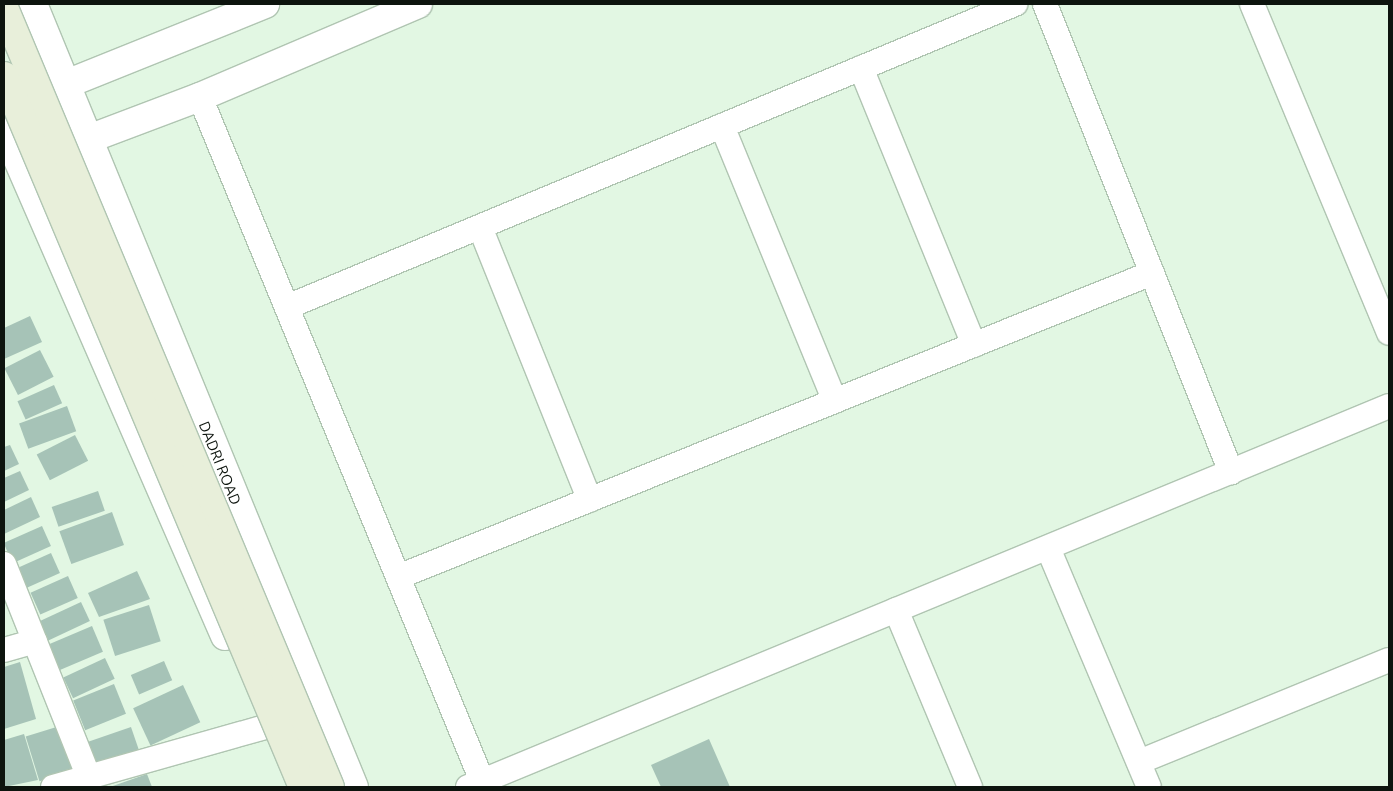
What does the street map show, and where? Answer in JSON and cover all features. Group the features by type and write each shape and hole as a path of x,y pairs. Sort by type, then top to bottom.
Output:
{"main road":[{"path":"4,8 330,787"},
{"path":"4,76 303,787"}],"street":[{"path":"33,4 65,84"},
{"path":"4,111 65,84 265,4"},
{"path":"11,170 86,139 200,97 418,4"},
{"path":"287,307 1015,4"},
{"path":"1045,4 1231,472"},
{"path":"1252,4 1389,333"},
{"path":"861,68 974,345"},
{"name":"DADRI ROAD","path":"65,84 354,787"},
{"path":"200,97 398,577 475,784 1389,406"},
{"path":"722,126 835,401"},
{"path":"4,128 11,170 99,346 264,727 288,787"},
{"path":"480,227 590,500"},
{"path":"398,577 1152,273"},
{"path":"99,346 163,325"},
{"path":"1048,548 1149,787"},
{"path":"4,564 89,778"},
{"path":"896,610 970,787"},
{"path":"4,650 35,641"},
{"path":"1139,762 1389,660"},
{"path":"53,787 264,727"}],"building":[{"path":"30,316 42,342 4,359 4,328"},
{"path":"40,350 54,377 18,395 4,368"},
{"path":"54,385 62,403 26,420 17,401"},
{"path":"67,406 76,431 28,449 19,423"},
{"path":"75,435 88,461 50,480 37,455"},
{"path":"10,445 19,464 4,471 4,447"},
{"path":"20,471 29,490 4,502 4,478"},
{"path":"98,491 105,511 59,527 52,507"},
{"path":"31,497 40,517 4,534 4,510"},
{"path":"112,512 124,545 71,564 59,531"},
{"path":"42,526 51,546 13,563 4,543"},
{"path":"51,553 60,573 18,592 9,572"},
{"path":"137,571 150,599 99,617 88,593"},
{"path":"68,576 78,598 40,615 31,593"},
{"path":"81,602 90,621 47,641 38,622"},
{"path":"149,605 161,641 115,656 103,620"},
{"path":"92,626 103,652 59,671 48,645"},
{"path":"105,658 115,679 73,698 63,677"},
{"path":"164,661 172,680 139,694 131,675"},
{"path":"20,662 36,719 4,729 4,667"},
{"path":"114,684 126,714 85,730 73,700"},
{"path":"183,685 200,722 150,745 133,708"},
{"path":"63,725 77,770 39,781 26,736"},
{"path":"131,727 139,750 95,765 88,742"},
{"path":"24,734 38,780 4,787 4,740"},
{"path":"709,739 730,787 661,787 651,765"},
{"path":"147,774 152,787 110,787"}]}
